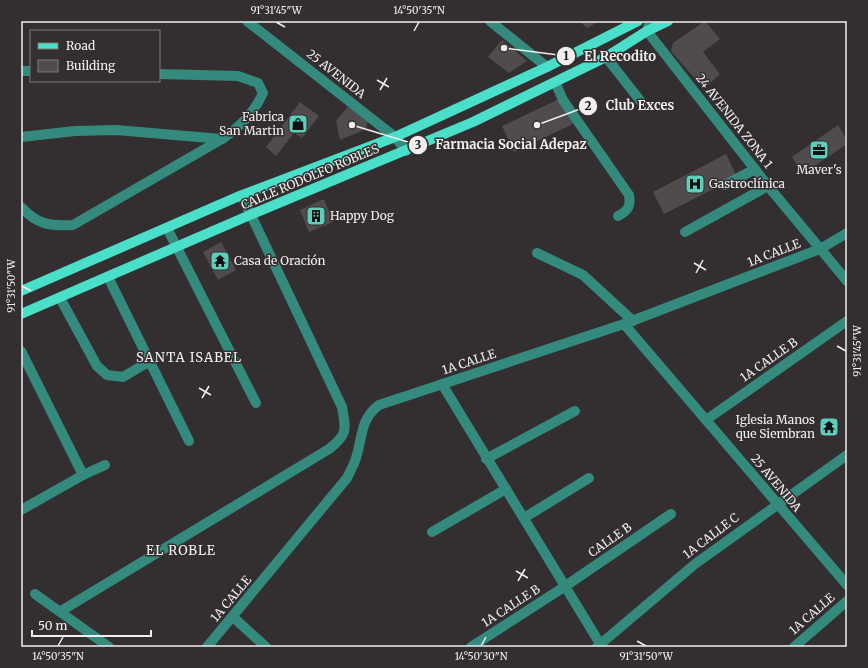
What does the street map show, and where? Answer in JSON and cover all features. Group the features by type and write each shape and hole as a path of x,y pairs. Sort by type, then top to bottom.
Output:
{"main road":[{"name":"CALLE RODOLFO ROBLES","path":"21,291 242,196 395,137 547,67 638,21"},
{"name":"CALLE RODOLFO ROBLES","path":"21,314 250,215 473,122 606,56 647,31 668,21"}],"street":[{"path":"490,21 547,67"},
{"path":"647,31 650,21"},
{"name":"25 AVENIDA","path":"251,22 395,137 406,151"},
{"name":"24 AVENIDA ZONA 1","path":"647,31 768,186 847,281"},
{"path":"606,56 642,103"},
{"path":"21,207 32,218 51,226 73,225 234,131 257,105 263,93 258,83 238,76 160,74"},
{"path":"555,82 563,100 629,195 629,208 618,216"},
{"path":"21,137 75,131 116,130 222,139"},
{"path":"725,185 755,169"},
{"path":"685,232 768,186"},
{"path":"60,611 329,449 342,439 345,426 342,407 242,196"},
{"path":"167,228 256,403"},
{"name":"1A CALLE","path":"207,647 347,478 355,461 364,422 370,412 379,405 628,323 820,250 847,232"},
{"name":"25 AVENIDA","path":"537,253 583,276 628,323 706,420 847,585"},
{"path":"108,277 189,441"},
{"path":"60,298 96,366 108,375 123,377 150,361"},
{"name":"1A CALLE B","path":"706,420 847,321"},
{"path":"21,351 83,475"},
{"path":"442,384 600,646"},
{"path":"486,459 575,411"},
{"name":"1A CALLE C","path":"600,646 695,564 847,455"},
{"path":"21,510 83,475 105,465"},
{"path":"524,518 589,478"},
{"path":"432,532 506,489"},
{"name":"CALLE B","path":"564,587 671,514"},
{"name":"1A CALLE B","path":"471,647 564,587"},
{"path":"36,594 109,647"},
{"name":"1A CALLE","path":"794,647 847,601"},
{"path":"233,617 266,647"}],"building":[{"path":"579,21 600,21 587,28"},
{"path":"705,21 720,39 703,52 720,74 704,89 671,51 673,43"},
{"path":"502,40 527,61 509,73 488,57"},
{"path":"561,98 573,124 514,152 502,126"},
{"name":"Fabrica San Martin","path":"300,102 319,116 302,138 294,133 276,156 266,147"},
{"path":"350,104 368,119 366,129 340,140 336,121"},
{"name":"Maver's","path":"838,125 847,140 847,144 803,174 792,157"},
{"name":"Gastroclínica","path":"726,154 737,177 664,214 653,192"},
{"name":"Happy Dog","path":"324,199 333,222 309,232 300,210"},
{"name":"Casa de Oración","path":"221,242 236,270 218,280 203,252"}],"place":[{"name":"El Recodito","path":"504,48"},
{"name":"Fabrica San Martin","path":"298,124"},
{"name":"Farmacia Social Adepaz","path":"352,125"},
{"name":"Club Exces","path":"537,125"},
{"name":"Maver's","path":"819,150"},
{"name":"Gastroclínica","path":"695,184"},
{"name":"Happy Dog","path":"316,216"},
{"name":"Casa de Oración","path":"220,261"},
{"name":"Iglesia Manos que Siembran","path":"829,427"}],"district":[{"name":"SANTA ISABEL","path":"189,357"},
{"name":"EL ROBLE","path":"181,550"}]}
